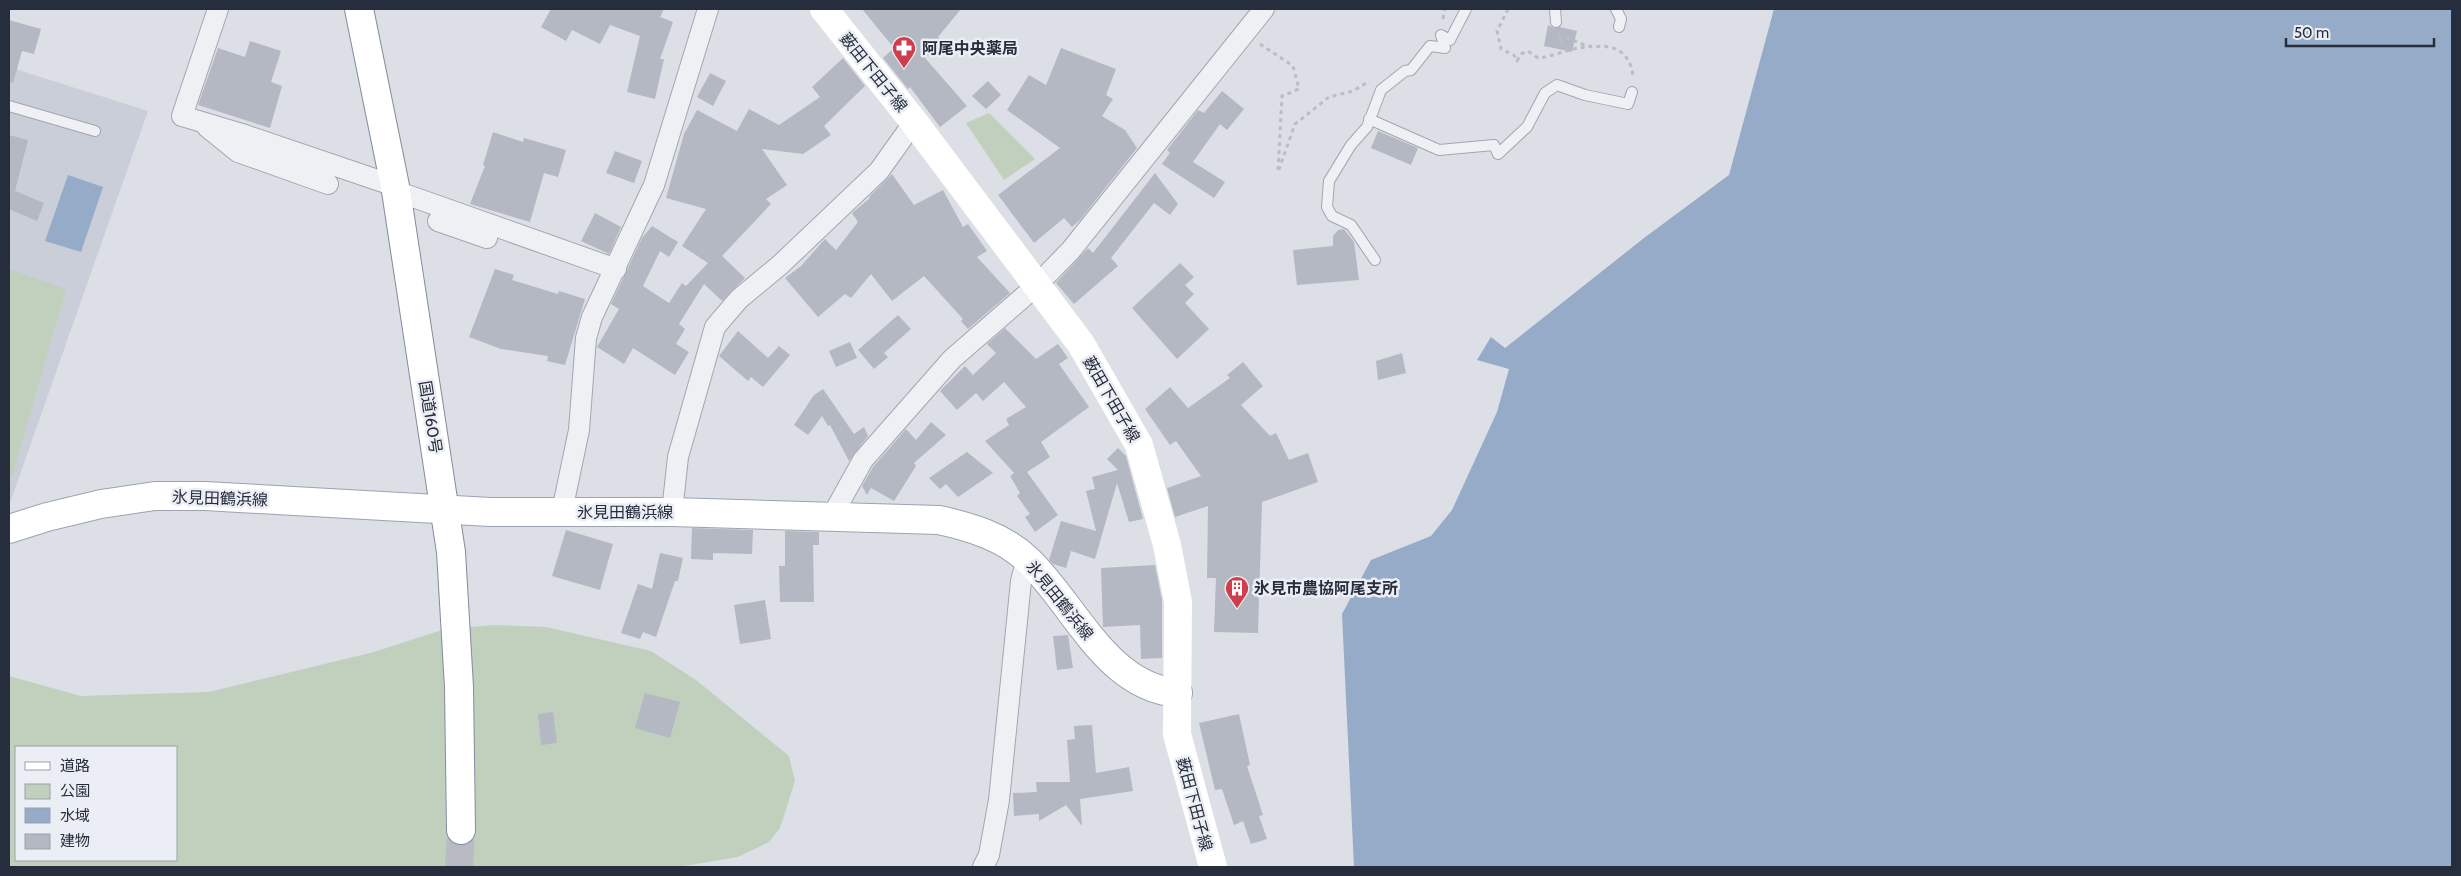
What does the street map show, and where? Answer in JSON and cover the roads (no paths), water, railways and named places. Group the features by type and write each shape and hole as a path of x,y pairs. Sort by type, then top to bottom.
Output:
{"main road":[{"name":"国道160号","path":"359,9 395,189 446,510 451,552 459,687 461,830"},
{"name":"薮田下田子線","path":"824,9 914,122 1081,344 1139,445 1168,545 1178,602 1177,734 1213,867"},
{"name":"氷見田鶴浜線","path":"9,529 92,506 155,496 206,496 446,510 672,512 939,520 975,528 1010,546 1028,559 1101,651 1126,672 1160,691 1178,693"}],"street":[{"path":"218,9 182,116 242,134 616,269"},
{"path":"562,511 579,430 586,338 592,317 654,185 708,9"},
{"path":"832,516 863,460 952,359 1036,286 1072,250 1264,9"},
{"path":"672,512 678,457 715,327 739,299 780,265 878,171 914,122"},
{"path":"202,123 238,152 328,184"},
{"path":"438,221 538,255 550,245"},
{"path":"983,867 989,855 999,800 1021,581 1028,559"}],"lane":[{"path":"1375,260 1351,225 1332,216 1327,208 1329,181 1351,145 1367,127 1381,90 1405,70 1411,70 1430,46 1445,48 1441,35 1450,40 1466,9"},
{"path":"1555,9 1556,22"},
{"path":"1616,9 1621,19 1619,27"},
{"path":"1369,119 1438,150 1494,145 1498,154 1527,127 1545,93 1557,85 1628,104 1632,92"},
{"path":"9,106 95,131"}],"water":[{"path":"1774,9 2452,9 2452,867 1354,867 1342,614 1371,560 1431,536 1452,510 1497,412 1509,369 1477,360 1491,337 1505,348 1644,238 1729,175"},
{"path":"68,175 103,187 81,252 45,241"}],"tunnel":[{"path":"459,867 461,830"}],"place":[{"name":"阿尾中央薬局","path":"904,69"},
{"name":"氷見市農協阿尾支所","path":"1237,609"}]}
